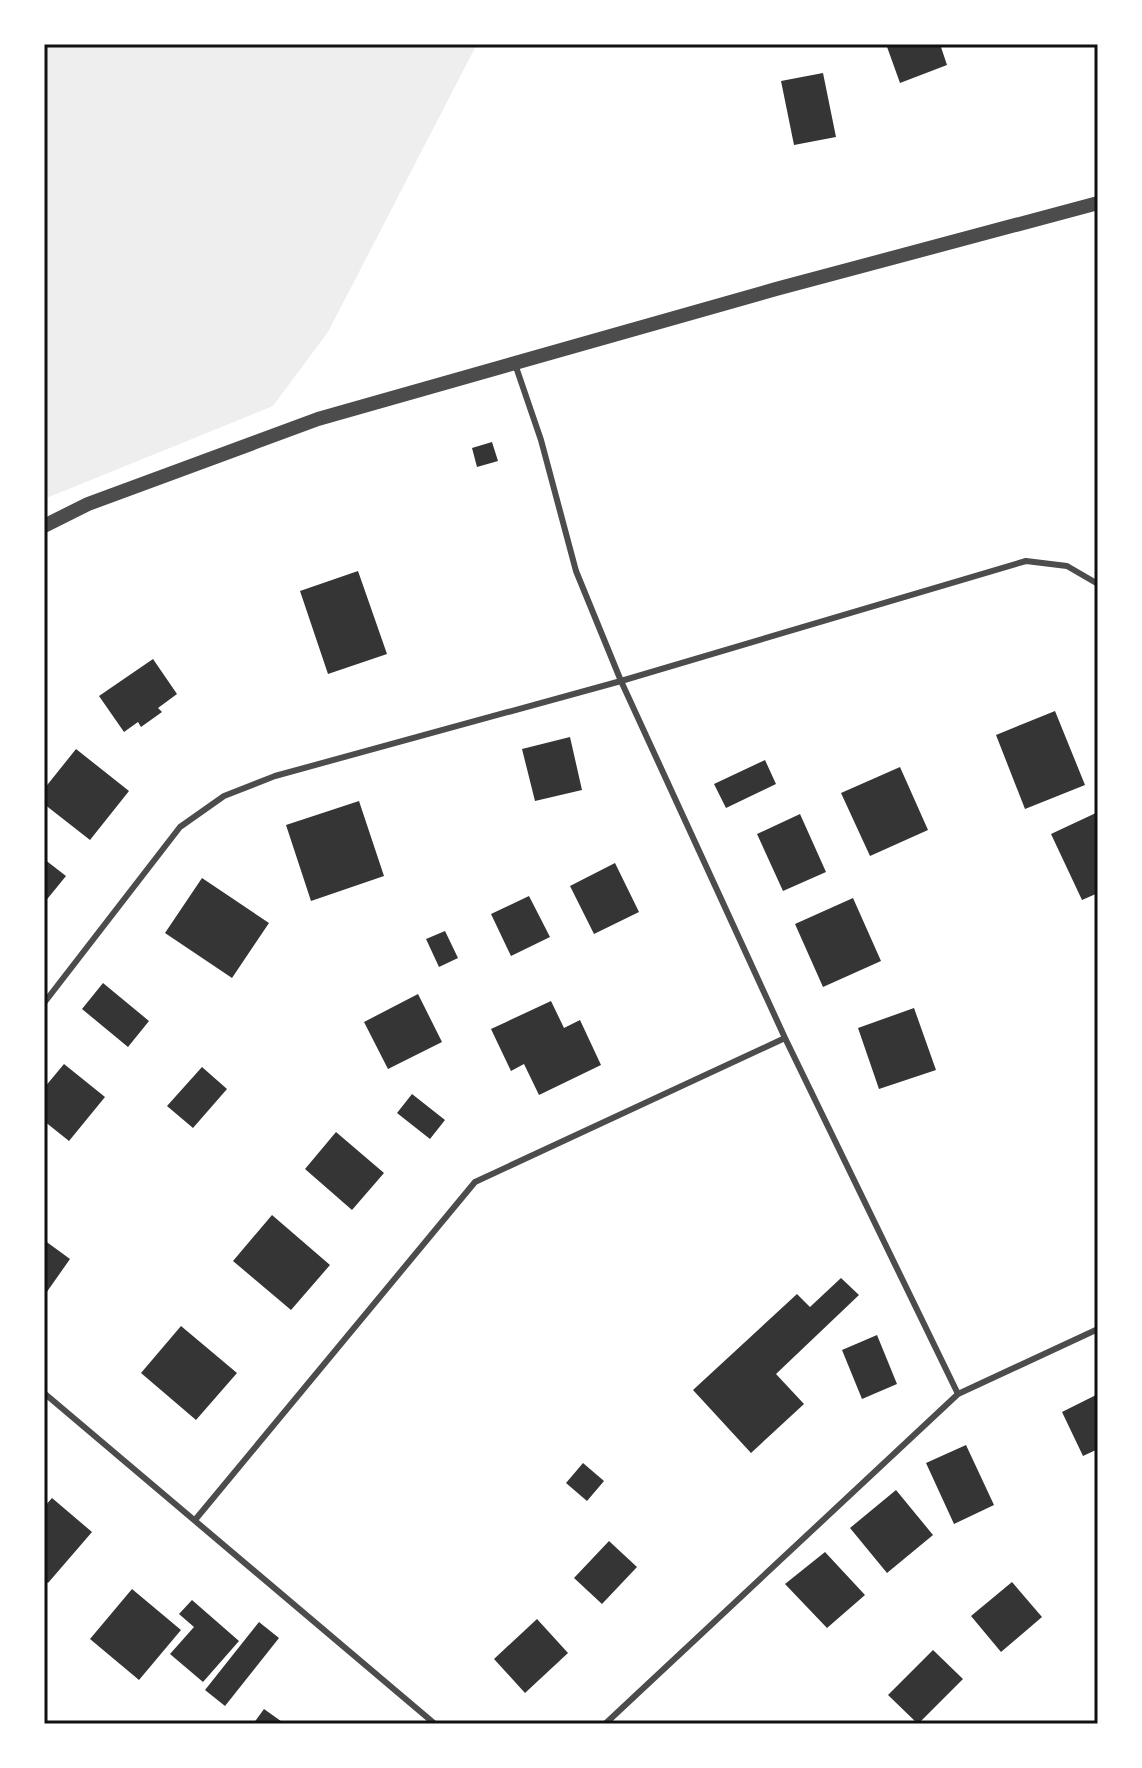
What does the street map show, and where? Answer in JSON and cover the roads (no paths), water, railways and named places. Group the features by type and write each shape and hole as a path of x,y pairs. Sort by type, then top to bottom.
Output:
{"street":[{"path":"44,526 88,504 318,419 776,289 1098,203"}],"lane":[{"path":"515,364 541,440 576,571 621,681 785,1038 958,1394"},
{"path":"44,1003 180,827 224,796 275,776 621,681 1026,561 1067,566 1098,584"},
{"path":"195,1520 475,1182 785,1038"},
{"path":"605,1724 958,1394 1098,1329"},
{"path":"44,1393 435,1724"}]}
